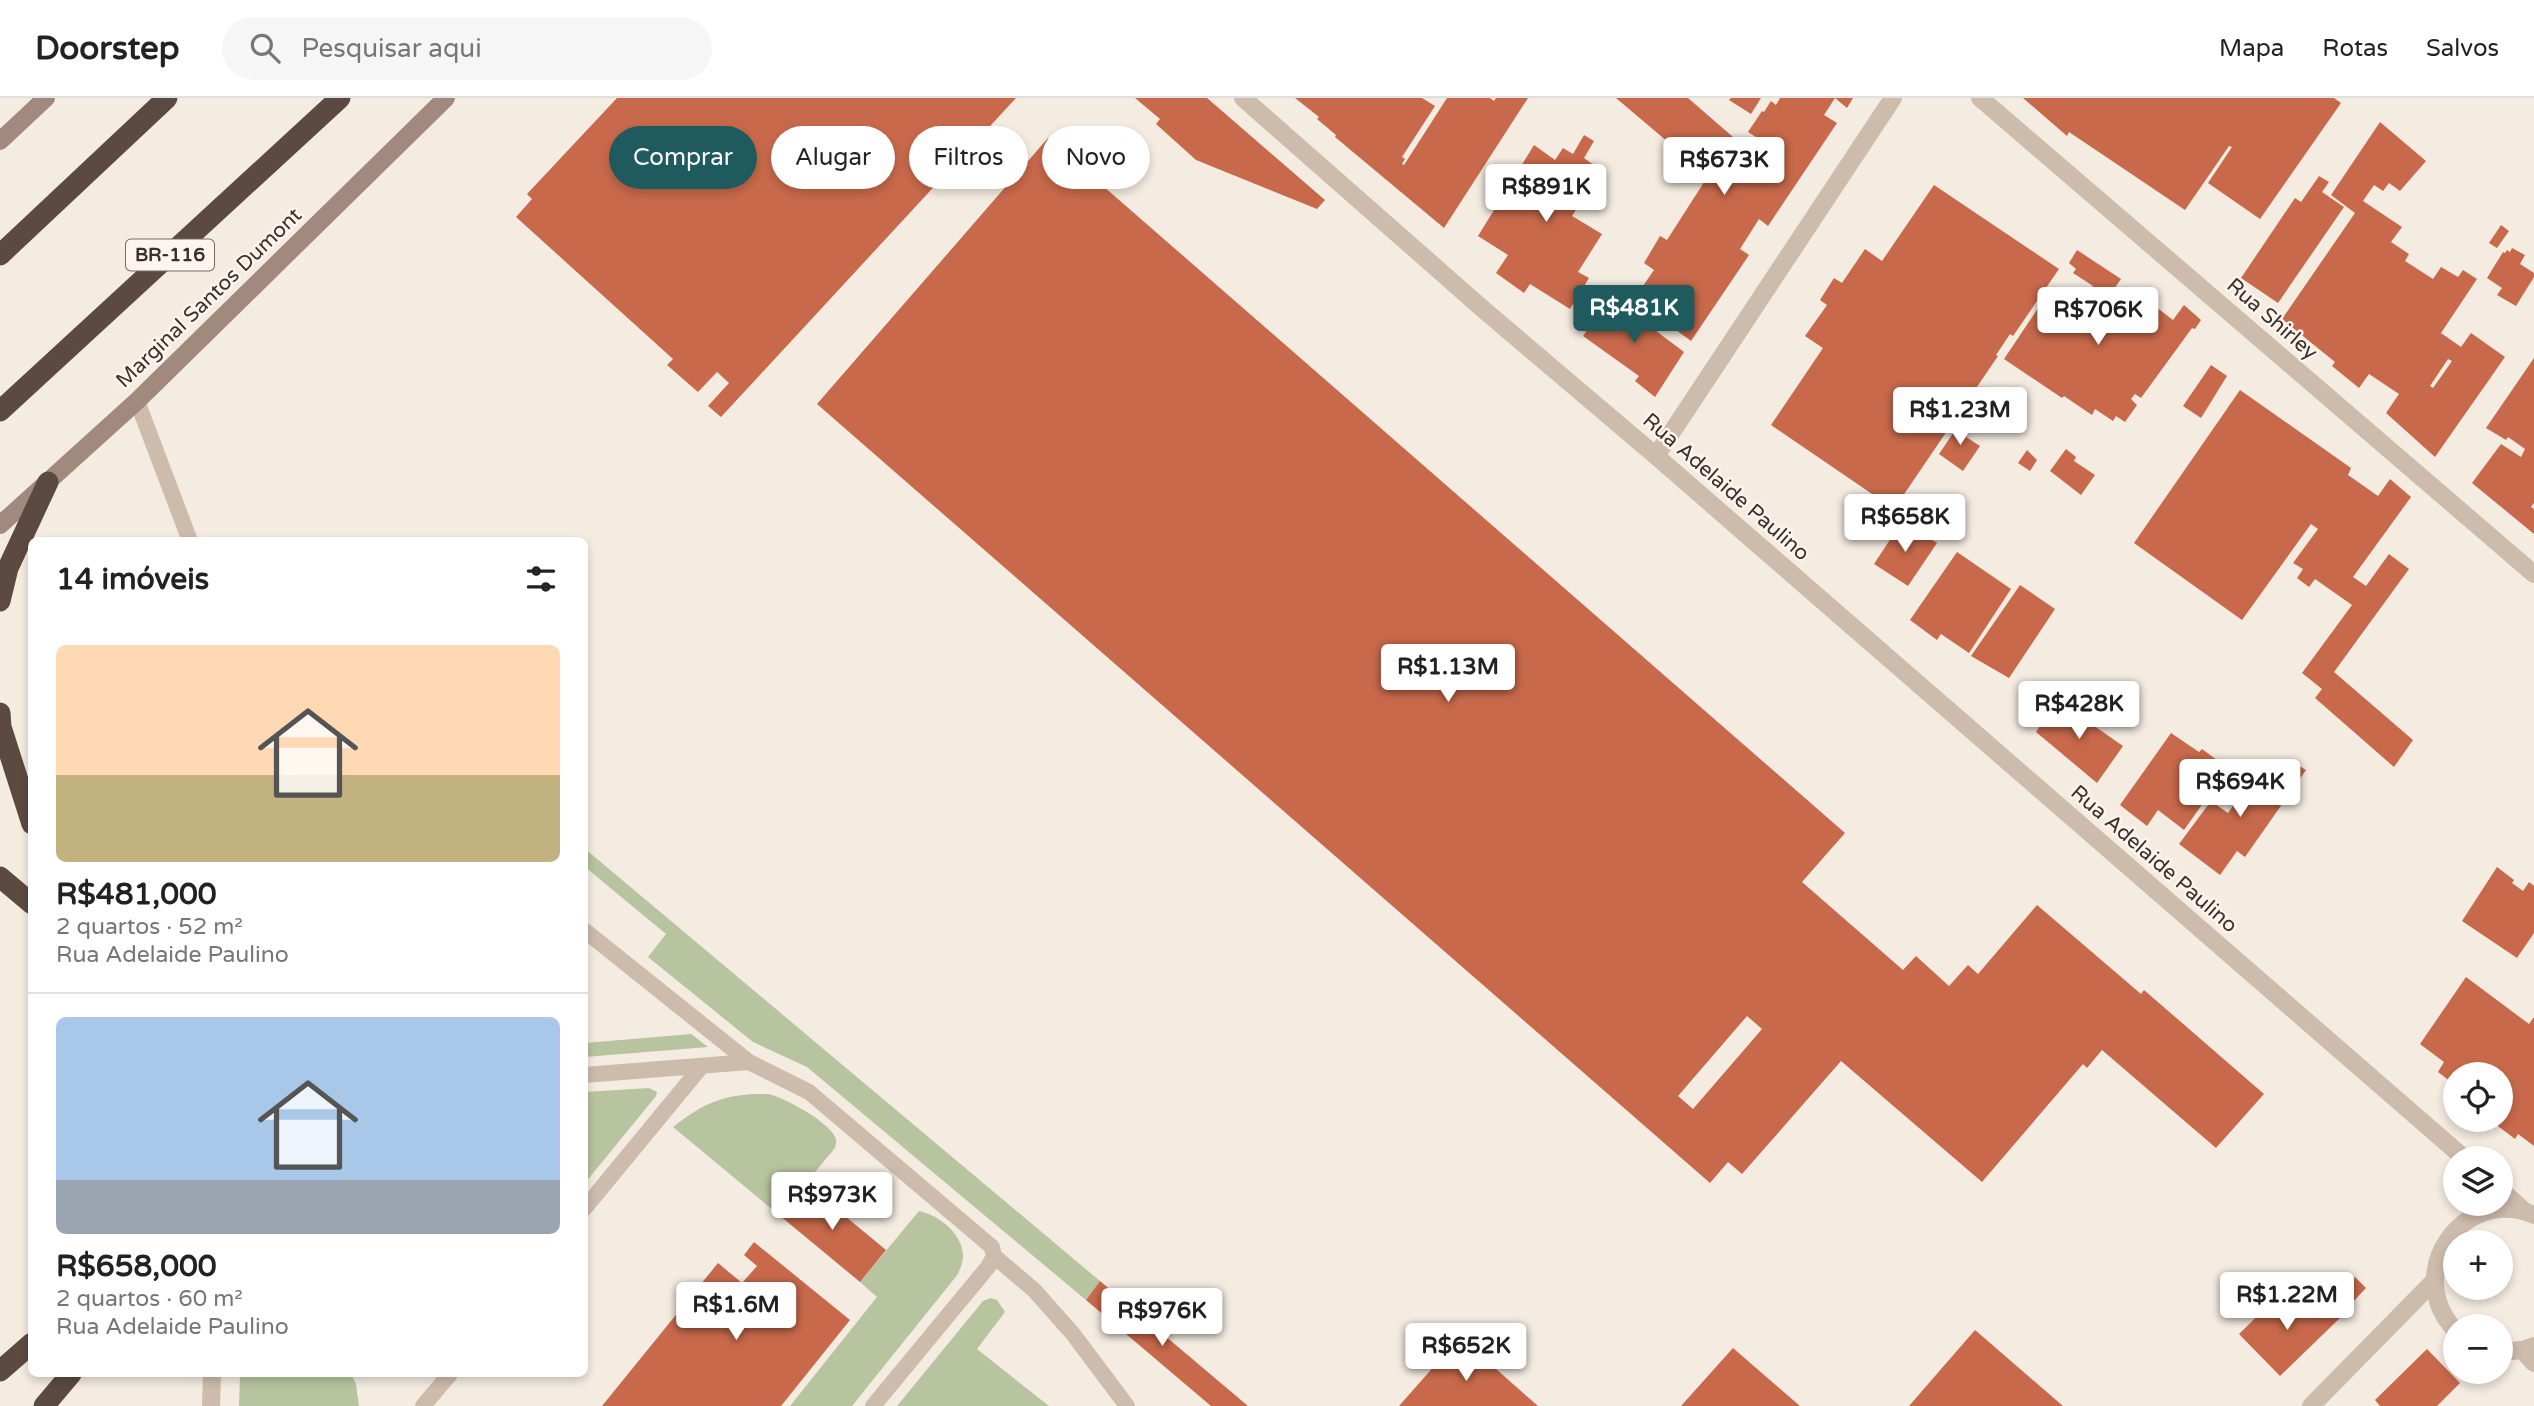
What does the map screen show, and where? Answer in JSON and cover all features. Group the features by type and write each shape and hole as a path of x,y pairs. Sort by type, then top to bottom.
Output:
{"highway":[{"path":"0,255 167,98"},
{"name":"BR-116","path":"0,411 340,98"},
{"path":"0,601 8,568 48,482"},
{"path":"0,713 1,727 28,811"},
{"path":"0,877 28,901"},
{"path":"0,1371 28,1346"},
{"path":"44,1406 68,1377"}],"main road":[{"path":"0,141 46,98"},
{"name":"Marginal Santos Dumont","path":"0,525 137,401 446,98"}],"street":[{"name":"Rua Adelaide Paulino","path":"1243,98 2450,1146"},
{"path":"1656,456 1893,98"},
{"name":"Rua Shirley","path":"1980,98 2534,574"},
{"path":"2513,1200 2529,1213"},
{"path":"2443,1314 2434,1281 2441,1249 2462,1223 2491,1210 2529,1213"},
{"path":"2311,1406 2434,1281"},
{"path":"211,1406 212,1377"}],"lane":[{"path":"137,401 188,537"},
{"path":"588,933 749,1062 809,1092 984,1238 992,1247 994,1256 1034,1290 1087,1352 1127,1406"},
{"path":"588,1075 749,1062"},
{"path":"588,1204 701,1067"},
{"path":"873,1406 988,1267 994,1256"},
{"path":"423,1406 447,1377"}],"green space":[{"path":"588,851 1100,1281 1086,1300 807,1067 753,1042 648,957 666,934 588,869"},
{"path":"691,1034 708,1047 588,1057 588,1043"},
{"path":"649,1088 657,1092 588,1179 588,1092"},
{"path":"768,1094 795,1105 824,1124 836,1140 835,1148 779,1215 673,1127 709,1104 728,1097"},
{"path":"919,1211 942,1222 955,1234 963,1257 958,1274 852,1406 790,1406 877,1297 860,1282"},
{"path":"991,1298 997,1300 1005,1312 977,1349 1049,1406 897,1406 983,1301"},
{"path":"240,1377 352,1377 359,1406 239,1406"}],"building":[{"path":"617,98 1016,98 990,126 909,126 909,189 932,189 721,417 708,406 729,383 717,372 698,392 667,365 673,359 516,217 532,199 527,194"},
{"path":"1135,98 1207,98 1325,200 1317,209 1196,160 1156,124 1160,119"},
{"path":"1295,98 1422,98 1435,106 1402,157 1405,159 1402,164 1404,165 1447,98 1490,98 1494,101 1496,98 1528,98 1444,228 1335,137 1336,135 1317,119 1319,117"},
{"path":"1616,98 1688,98 1748,150 1756,137 1748,132 1771,101 1776,105 1780,98 1835,98 1824,115 1837,123 1768,226 1759,219 1740,249 1749,255 1691,341 1634,299 1654,270 1644,263 1660,236 1667,240 1708,176"},
{"path":"1761,98 1751,114 1729,100"},
{"path":"1835,98 1853,98 1847,108"},
{"path":"2023,98 2334,98 2341,103 2260,219 2208,183 2232,147 2229,146 2185,210 2069,132 2067,136"},
{"path":"2380,122 2426,161 2400,191 2389,183 2383,191 2374,185 2363,201 2402,227 2391,242 2409,254 2405,261 2433,279 2441,267 2458,277 2463,270 2477,279 2441,333 2461,347 2471,333 2505,357 2435,457 2386,413 2399,394 2369,374 2359,388 2332,366 2335,362 2282,319 2355,213 2331,195","holes":["2448,359 2452,361 2433,388 2430,386"]},
{"path":"1584,135 1594,141 1584,158 1601,170 1572,216 1602,234 1578,272 1589,278 1570,309 1530,284 1524,293 1496,273 1508,255 1478,236 1534,145 1555,160 1563,148 1573,154"},
{"path":"1042,145 1042,189 1106,189 1845,833 1802,882 1903,970 1916,956 1949,986 1968,965 1978,974 2037,905 2141,994 2144,990 2264,1094 2216,1148 2102,1050 2087,1068 2083,1064 1982,1182 1841,1061 1742,1174 1728,1162 1710,1183 817,404 1004,189 1028,189 1028,161","holes":["1747,1016 1762,1029 1693,1109 1678,1096"]},
{"path":"2319,176 2329,182 2322,192 2344,207 2278,303 2241,278 2295,198 2301,202"},
{"path":"1934,185 2059,269 2013,336 2010,334 1996,355 1998,356 1894,509 1771,425 1823,348 1805,336 1827,305 1820,300 1834,278 1842,283 1865,249 1882,261"},
{"path":"2501,225 2509,231 2497,248 2489,243"},
{"path":"2512,248 2525,255 2520,264 2534,273 2516,306 2497,295 2502,288 2487,278 2503,252 2510,252"},
{"path":"2077,250 2121,279 2090,324 2106,334 2120,314 2131,322 2147,300 2173,320 2184,305 2201,320 2195,329 2192,328 2141,398 2135,394 2131,399 2137,405 2125,422 2116,416 2113,421 2095,409 2092,415 2004,359 2047,295 2074,313 2093,286 2073,273 2076,269 2069,263"},
{"path":"1611,297 1684,352 1655,397 1635,381 1639,376 1583,336"},
{"path":"2534,358 2534,503 2531,507 2534,509 2534,534 2472,483 2501,444 2521,457 2525,449 2508,437 2506,440 2486,428"},
{"path":"2211,365 2227,376 2201,418 2183,406"},
{"path":"2240,390 2351,468 2348,475 2378,496 2390,479 2411,497 2353,577 2366,586 2389,554 2409,569 2334,672 2413,740 2394,767 2315,698 2322,689 2302,673 2352,605 2315,579 2309,587 2297,578 2303,569 2293,563 2318,529 2311,524 2242,620 2134,543"},
{"path":"1962,420 1972,427 1966,437 1980,446 1963,471 1939,454"},
{"path":"2066,449 2076,457 2074,461 2095,475 2081,495 2050,471"},
{"path":"2027,450 2037,460 2030,471 2018,463"},
{"path":"1901,523 1920,536 1921,533 1937,543 1908,586 1874,564"},
{"path":"1957,552 2011,589 1969,653 1941,634 1937,640 1910,620"},
{"path":"2020,585 2055,609 2009,678 1971,656"},
{"path":"2057,700 2123,746 2097,783 2036,732"},
{"path":"2171,733 2199,752 2202,749 2228,768 2184,830 2158,810 2147,826 2120,805"},
{"path":"2284,761 2291,766 2293,762 2306,770 2245,857 2237,851 2220,875 2179,844 2211,801 2228,813 2255,774 2268,783"},
{"path":"2497,867 2523,891 2529,882 2534,886 2534,933 2517,958 2462,921"},
{"path":"2466,977 2529,1024 2534,1017 2534,1146 2518,1134 2515,1139 2506,1132 2513,1132 2513,1062 2444,1062 2420,1044"},
{"path":"805,1183 886,1250 860,1282 779,1215"},
{"path":"754,1242 850,1320 781,1406 602,1406 718,1263 742,1283 757,1266 744,1255"},
{"path":"2355,1277 2366,1288 2349,1306 2337,1295"},
{"path":"1100,1281 1248,1406 1211,1406 1086,1300"},
{"path":"2282,1292 2308,1317 2324,1300 2341,1317 2280,1376 2239,1334"},
{"path":"1975,1330 2063,1406 1909,1406"},
{"path":"1459,1338 1478,1353 1538,1406 1399,1406"},
{"path":"1733,1348 1800,1406 1681,1406"},
{"path":"2427,1349 2443,1365 2443,1384 2459,1384 2437,1406 2380,1406 2375,1400"}]}
